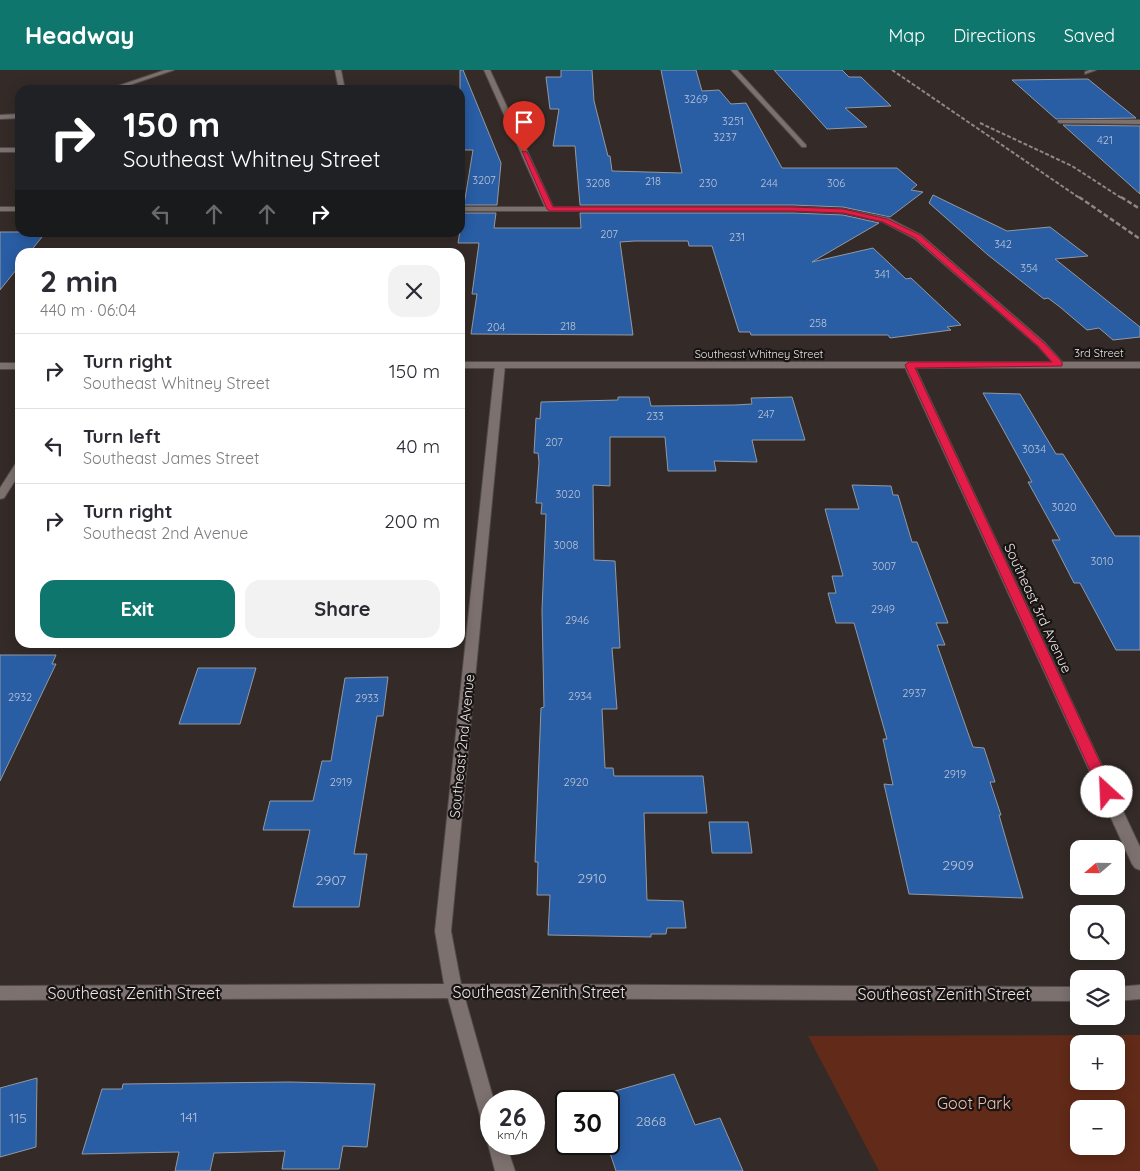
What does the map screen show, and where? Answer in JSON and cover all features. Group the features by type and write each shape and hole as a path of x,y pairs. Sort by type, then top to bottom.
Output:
{"street":[{"path":"124,85 171,70"},
{"path":"338,70 341,85"},
{"path":"487,70 550,209"},
{"path":"734,70 804,146"},
{"path":"0,117 15,116"},
{"path":"1060,121 1140,122"},
{"path":"0,150 15,150"},
{"path":"0,209 15,209"},
{"path":"465,209 793,209 843,211 885,220 918,236 1041,344 1059,364"},
{"name":"3rd Street","path":"1059,364 1140,364"},
{"name":"Southeast Whitney Street","path":"465,365 1059,364"},
{"name":"Southeast 2nd Avenue","path":"482,1090 454,991 443,932 500,365"},
{"name":"Southeast 3rd Avenue","path":"909,365 1140,864"},
{"path":"0,366 15,366"},
{"path":"0,496 15,473"},
{"name":"Southeast Zenith Street","path":"0,994 454,991 1070,994"},
{"path":"1125,993 1140,992"},
{"path":"500,1155 505,1171"}],"green space":[{"name":"Goot Park","path":"1070,1035 1070,1090 1125,1090 1125,1035 1140,1035 1140,1171 879,1171 808,1036"}],"building":[{"path":"460,70 463,70 501,163 497,205 465,205 473,150 465,150 465,85 460,85"},
{"path":"561,70 592,70 594,101 608,156 610,156 612,171 682,173 661,70 696,70 702,91 719,90 731,104 746,103 782,168 897,168 917,185 911,190 923,192 890,217 843,207 793,205 580,205 575,146 553,146 559,109 550,109 546,77 561,77"},
{"path":"774,70 842,70 849,77 861,77 891,106 845,108 867,127 827,129"},
{"path":"1088,79 1136,118 1056,119 1012,80"},
{"path":"1063,125 1140,126 1140,194"},
{"path":"933,195 1007,231 1050,227 1088,256 1055,259 1140,327 1140,337 1113,340 1099,328 1087,330 1060,307 1048,298 1044,299 988,255 929,203"},
{"path":"465,213 496,213 494,228 581,228 580,213 793,213 843,215 879,223 812,262 873,248 906,279 911,278 961,325 947,327 951,330 890,338 888,335 751,335 750,332 739,332 712,246 689,246 688,241 635,241 620,242 633,335 471,334 477,294 472,294 479,243 458,243 459,237 465,237"},
{"path":"0,232 15,232 15,237 42,237 33,248 15,248 15,271 0,290"},
{"path":"983,393 1020,394 1056,454 1063,454 1115,536 1140,536 1140,650 1116,650 1080,583 1074,583 1052,540 1060,540 1028,482 1032,482"},
{"path":"618,397 649,397 651,406 752,404 751,398 792,397 805,440 752,440 757,462 714,461 716,471 668,471 665,437 610,437 610,486 593,485 594,560 615,561 620,648 612,648 617,709 602,709 605,768 613,768 614,776 703,776 707,813 644,813 647,900 683,901 686,928 667,928 666,934 651,934 651,937 548,935 550,895 537,895 538,862 535,862 541,708 544,707 542,610 546,514 541,514 542,503 536,503 539,462 538,453 534,453 536,418 540,419 541,402 618,400"},
{"path":"852,485 891,486 893,495 898,495 912,542 917,542 948,623 936,623 945,645 937,645 973,747 984,748 995,782 990,782 1001,815 999,815 1023,898 909,894 884,784 893,785 883,739 887,739 854,623 836,623 828,593 836,593 832,576 843,576 825,509 859,509"},
{"path":"0,655 56,655 52,664 56,664 0,781"},
{"path":"198,668 256,668 240,724 179,724"},
{"path":"388,677 383,716 377,716 354,854 367,854 359,907 293,907 310,830 263,830 270,801 313,801 322,761 331,761 345,678"},
{"path":"709,822 748,822 752,853 712,853"},
{"path":"674,1074 695,1125 720,1118 743,1171 616,1171 611,1155 620,1155 619,1090"},
{"path":"37,1078 36,1147 0,1157 0,1088"},
{"path":"290,1082 375,1084 367,1147 343,1146 339,1169 282,1169 285,1151 214,1153 210,1171 175,1171 179,1152 82,1154 102,1089 122,1089 123,1084"}],"railway":[{"path":"892,70 1081,199"},
{"path":"980,123 1072,166 1123,199"},
{"path":"1079,197 1140,239"},
{"path":"1121,197 1140,209"}],"route":[{"path":"524,152 550,209 793,209 843,211 885,220 918,236 1041,344 1059,364 909,365 1107,792"}]}
